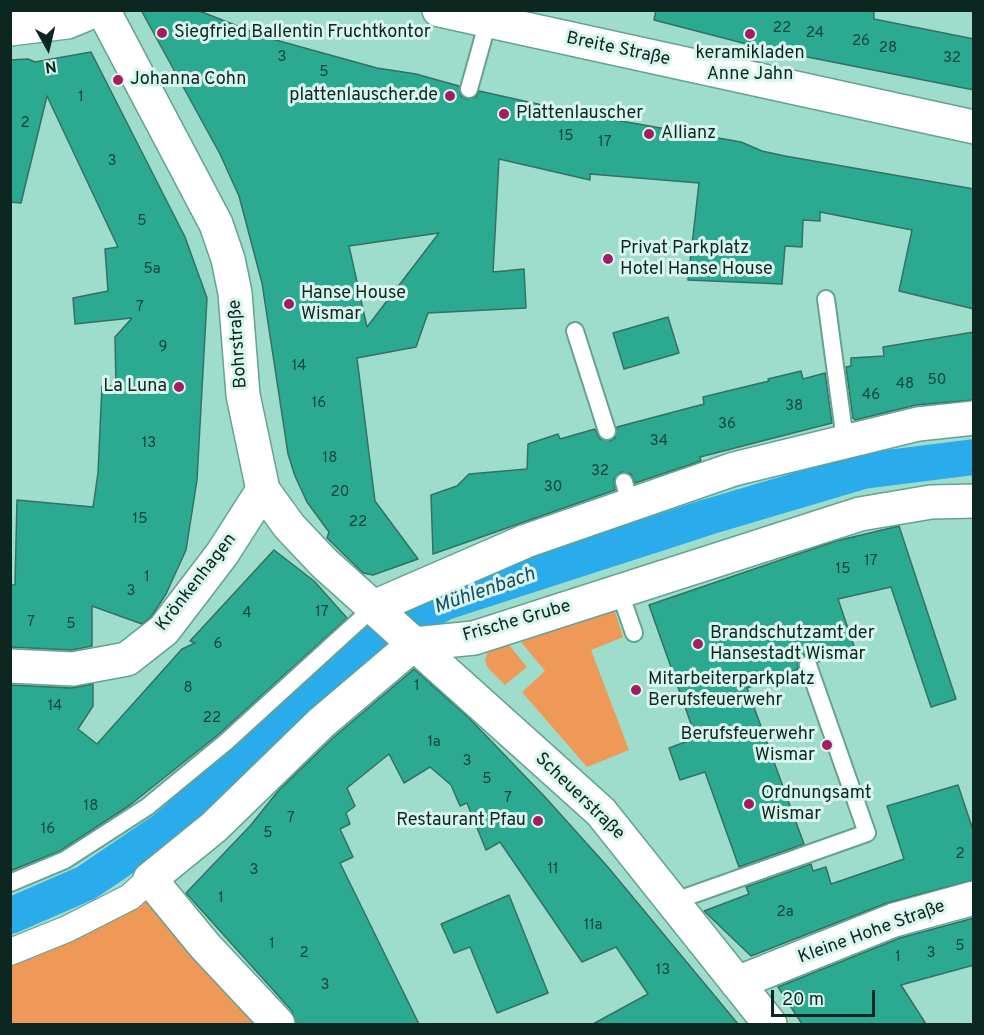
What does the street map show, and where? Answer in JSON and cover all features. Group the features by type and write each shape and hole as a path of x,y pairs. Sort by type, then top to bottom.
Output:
{"street":[{"path":"10,29 67,22 96,10"},
{"name":"Bohrstraße","path":"103,10 216,224 225,250 235,293 243,395 263,490 289,526 324,563 414,644"},
{"name":"Breite Straße","path":"439,10 974,127"},
{"path":"374,607 525,541 627,493 734,470 845,440 918,424 974,418"},
{"name":"Krönkenhagen","path":"10,666 73,669 127,659 164,630 222,554 263,490"},
{"name":"Frische Grube","path":"414,644 474,638 860,514 931,502 974,501"},
{"path":"10,951 68,929 130,897 214,827 321,723 414,644"},
{"name":"Scheuerstraße","path":"414,644 601,812 770,1024"},
{"path":"150,879 205,946 278,1024"},
{"name":"Kleine Hohe Straße","path":"737,983 894,920 974,898"}],"lane":[{"path":"469,89 488,21"},
{"path":"826,299 845,440"},
{"path":"575,331 607,431"},
{"path":"619,590 634,633"},
{"path":"10,883 65,860 147,807 226,742 374,607"},
{"path":"672,902 867,833 808,665"}],"shaded area":[{"path":"614,609 623,637 591,650 629,750 587,767 522,692 545,671 521,642"},
{"path":"509,645 527,667 505,685 488,668 485,661 487,653"},
{"path":"150,879 278,1024 11,1024 11,952"}],"building":[{"path":"141,10 197,10 265,37 377,68 416,74 459,86 461,96 467,99 476,97 479,91 592,116 741,142 762,151 785,156 974,189 974,309 899,291 912,230 820,212 820,221 803,220 802,247 785,246 782,284 688,280 699,183 590,174 590,180 499,159 493,272 524,269 526,308 428,313 416,347 357,358 375,501 418,559 373,575 363,573 327,538 329,532 307,502 295,476 288,454 262,283 239,196 220,154","holes":["439,233 367,327 349,246"]},
{"path":"656,10 874,10 874,19 974,39 974,90 762,48 654,20"},
{"path":"91,52 185,237 207,298 197,480 186,550 166,594 151,617 142,624 92,606 92,646 72,650 10,647 10,585 15,585 17,500 93,507 98,473 102,386 116,386 115,337 132,318 75,324 73,298 108,291 105,249 118,247 47,96 21,203 10,202 10,60 28,59 35,62"},
{"path":"668,317 679,353 624,369 613,333"},
{"path":"974,332 974,400 916,405 855,420 853,418 846,367 851,366 851,358 884,356 883,347"},
{"path":"801,371 803,379 825,373 832,423 700,457 701,461 635,483 631,474 621,472 614,479 615,490 433,554 431,495 457,486 469,474 527,469 528,444 558,434 560,439 595,429 600,439 610,441 615,438 617,427 704,404 703,397"},
{"path":"899,526 956,699 931,707 891,587 838,599 855,649 818,662 810,655 804,655 798,663 798,669 747,688 804,844 739,867 705,772 680,780 669,748 696,738 649,605 836,541"},
{"path":"274,550 314,581 347,618 219,734 130,805 60,851 10,871 10,685 72,688 93,684 93,706 78,729 97,744 182,649 195,643 190,641"},
{"path":"414,669 469,718 545,797 607,866 738,1024 593,1024 648,994 616,947 582,962 500,842 486,850 467,803 460,806 451,785 430,767 404,783 389,754 347,788 355,806 346,813 350,824 340,829 353,857 340,863 419,1024 296,1024 292,1011 186,893 250,826 279,790 334,737"},
{"path":"958,785 974,833 974,880 887,903 751,956 704,911 749,894 746,887 811,864 813,871 826,867 831,884 904,859 887,806"},
{"path":"509,895 548,993 497,1013 470,947 454,953 441,924"},
{"path":"974,918 974,965 901,985 926,1024 802,1024 778,987 900,938"}],"waterway":[{"name":"Mühlenbach","path":"10,916 86,883 164,830 239,764 365,646 445,602 708,517 863,471 974,457"}],"place":[{"name":"Siegfried Ballentin Fruchtkontor","path":"162,33"},
{"name":"keramikladen Anne Jahn","path":"750,34"},
{"name":"Johanna Cohn","path":"118,80"},
{"name":"plattenlauscher.de","path":"450,96"},
{"name":"Plattenlauscher","path":"504,114"},
{"name":"Allianz","path":"649,134"},
{"name":"Privat Parkplatz Hotel Hanse House","path":"608,259"},
{"name":"Hanse House Wismar","path":"289,304"},
{"name":"La Luna","path":"179,387"},
{"name":"Brandschutzamt der Hansestadt Wismar","path":"698,644"},
{"name":"Mitarbeiterparkplatz Berufsfeuerwehr","path":"636,690"},
{"name":"Berufsfeuerwehr Wismar","path":"827,745"},
{"name":"Ordnungsamt Wismar","path":"749,804"},
{"name":"Restaurant Pfau","path":"538,821"}]}
